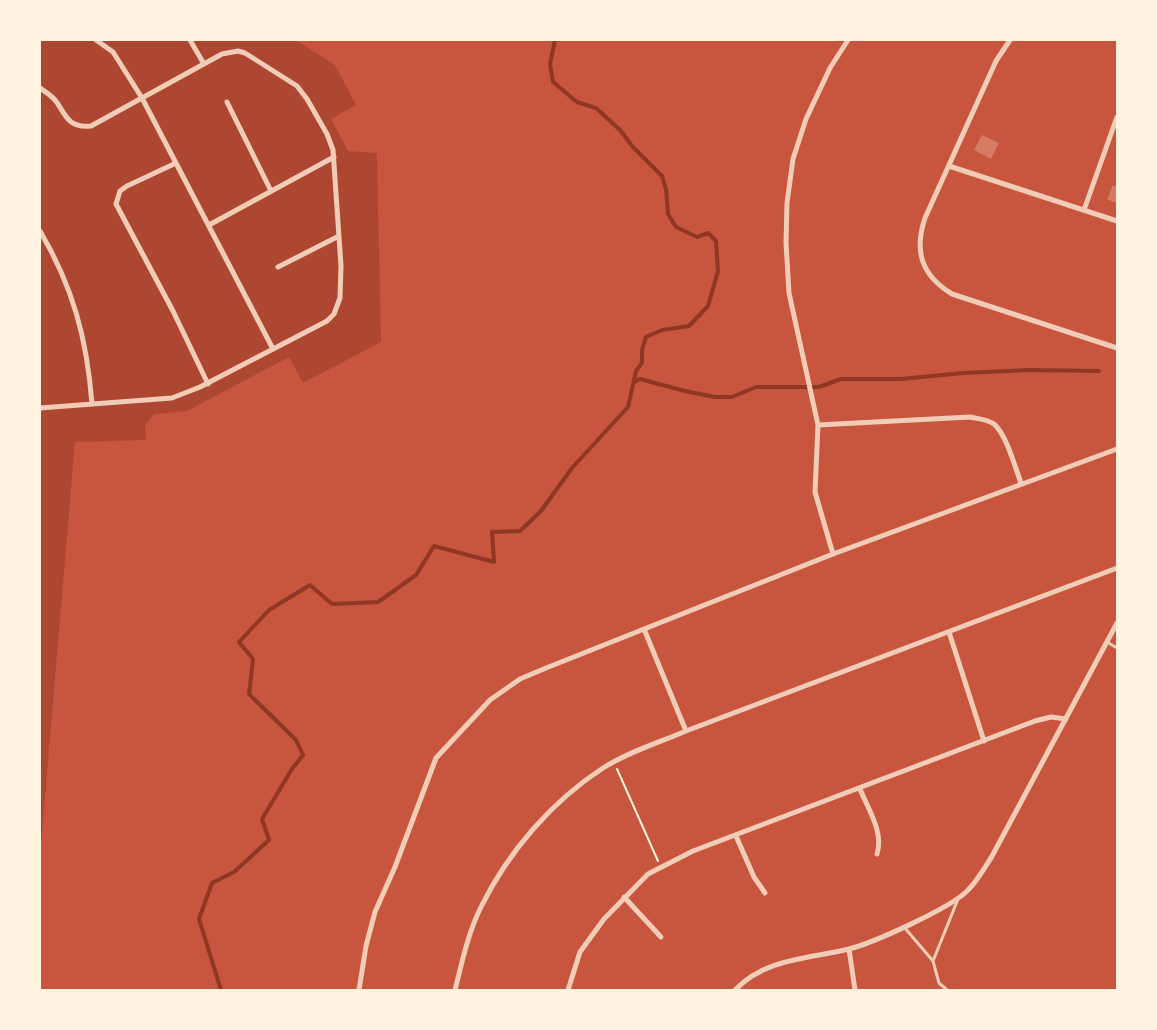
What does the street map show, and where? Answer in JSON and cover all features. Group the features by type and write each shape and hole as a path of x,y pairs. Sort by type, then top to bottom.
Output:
{"street":[{"path":"96,40 113,52 142,98 273,349"},
{"path":"190,40 204,64"},
{"path":"833,554 815,492 818,425 789,294 786,243 788,180 806,118 830,68 848,40"},
{"path":"1010,40 996,61 949,166 919,236 919,250 924,264 939,286 968,300 1117,348"},
{"path":"40,88 58,103 67,121 81,127 91,126 222,54 238,51 297,86 307,98 327,134 334,157 339,236 340,298 334,314 327,321 208,384 172,398 40,408"},
{"path":"227,102 271,191"},
{"path":"1084,210 1117,117"},
{"path":"209,225 334,157"},
{"path":"176,163 127,186 120,191 116,204 173,311 208,384"},
{"path":"949,166 1117,221"},
{"path":"40,231 69,288 81,327 88,361 92,404"},
{"path":"278,267 339,236"},
{"path":"818,425 970,418 986,420 994,424 1001,433 1021,483"},
{"path":"359,990 366,946 375,912 395,867 433,765 441,751 490,700 504,689 546,668 833,554 1117,449"},
{"path":"456,990 466,946 481,907 504,868 525,838 549,813 573,790 614,762 686,731 1117,568"},
{"path":"735,990 763,969 785,961 849,949 904,926 966,892 991,858 1117,623"},
{"path":"644,629 686,731"},
{"path":"949,632 984,741"},
{"path":"568,990 580,952 604,919 648,874 660,866 693,851 1041,719 1052,717 1066,719"},
{"path":"860,789 879,834 880,844 877,854"},
{"path":"736,836 756,882 765,892"},
{"path":"624,897 661,937"},
{"path":"849,949 856,990"}],"lane":[{"path":"1107,642 1117,648"},
{"path":"933,961 958,898"},
{"path":"904,926 933,961 939,983 947,990"}],"path":[{"path":"614,762 660,866"}],"shaded area":[{"path":"40,40 296,40 335,65 356,105 331,119 348,151 377,153 381,342 303,383 289,357 187,411 154,414 145,425 146,440 75,442 40,855"}],"building":[{"path":"982,135 999,143 991,159 974,150"},
{"path":"1113,185 1117,187 1116,203 1107,199"}],"waterway":[{"path":"221,990 199,919 212,883 234,872 269,840 262,819 292,769 303,755 296,740 249,694 253,659 239,642 269,610 310,585 332,604 378,602 416,575 434,546 494,562 492,532 520,531 541,511 572,468 628,407 636,371 642,363 642,350 646,337 662,330 689,326 708,306 718,271 716,241 708,233 697,237 676,227 668,214 666,189 662,176 632,146 621,131 596,108 577,102 553,82 550,64 555,40"},
{"path":"634,382 640,379 715,397 732,397 756,387 819,387 841,379 901,379 963,373 1030,370 1099,371"}]}
